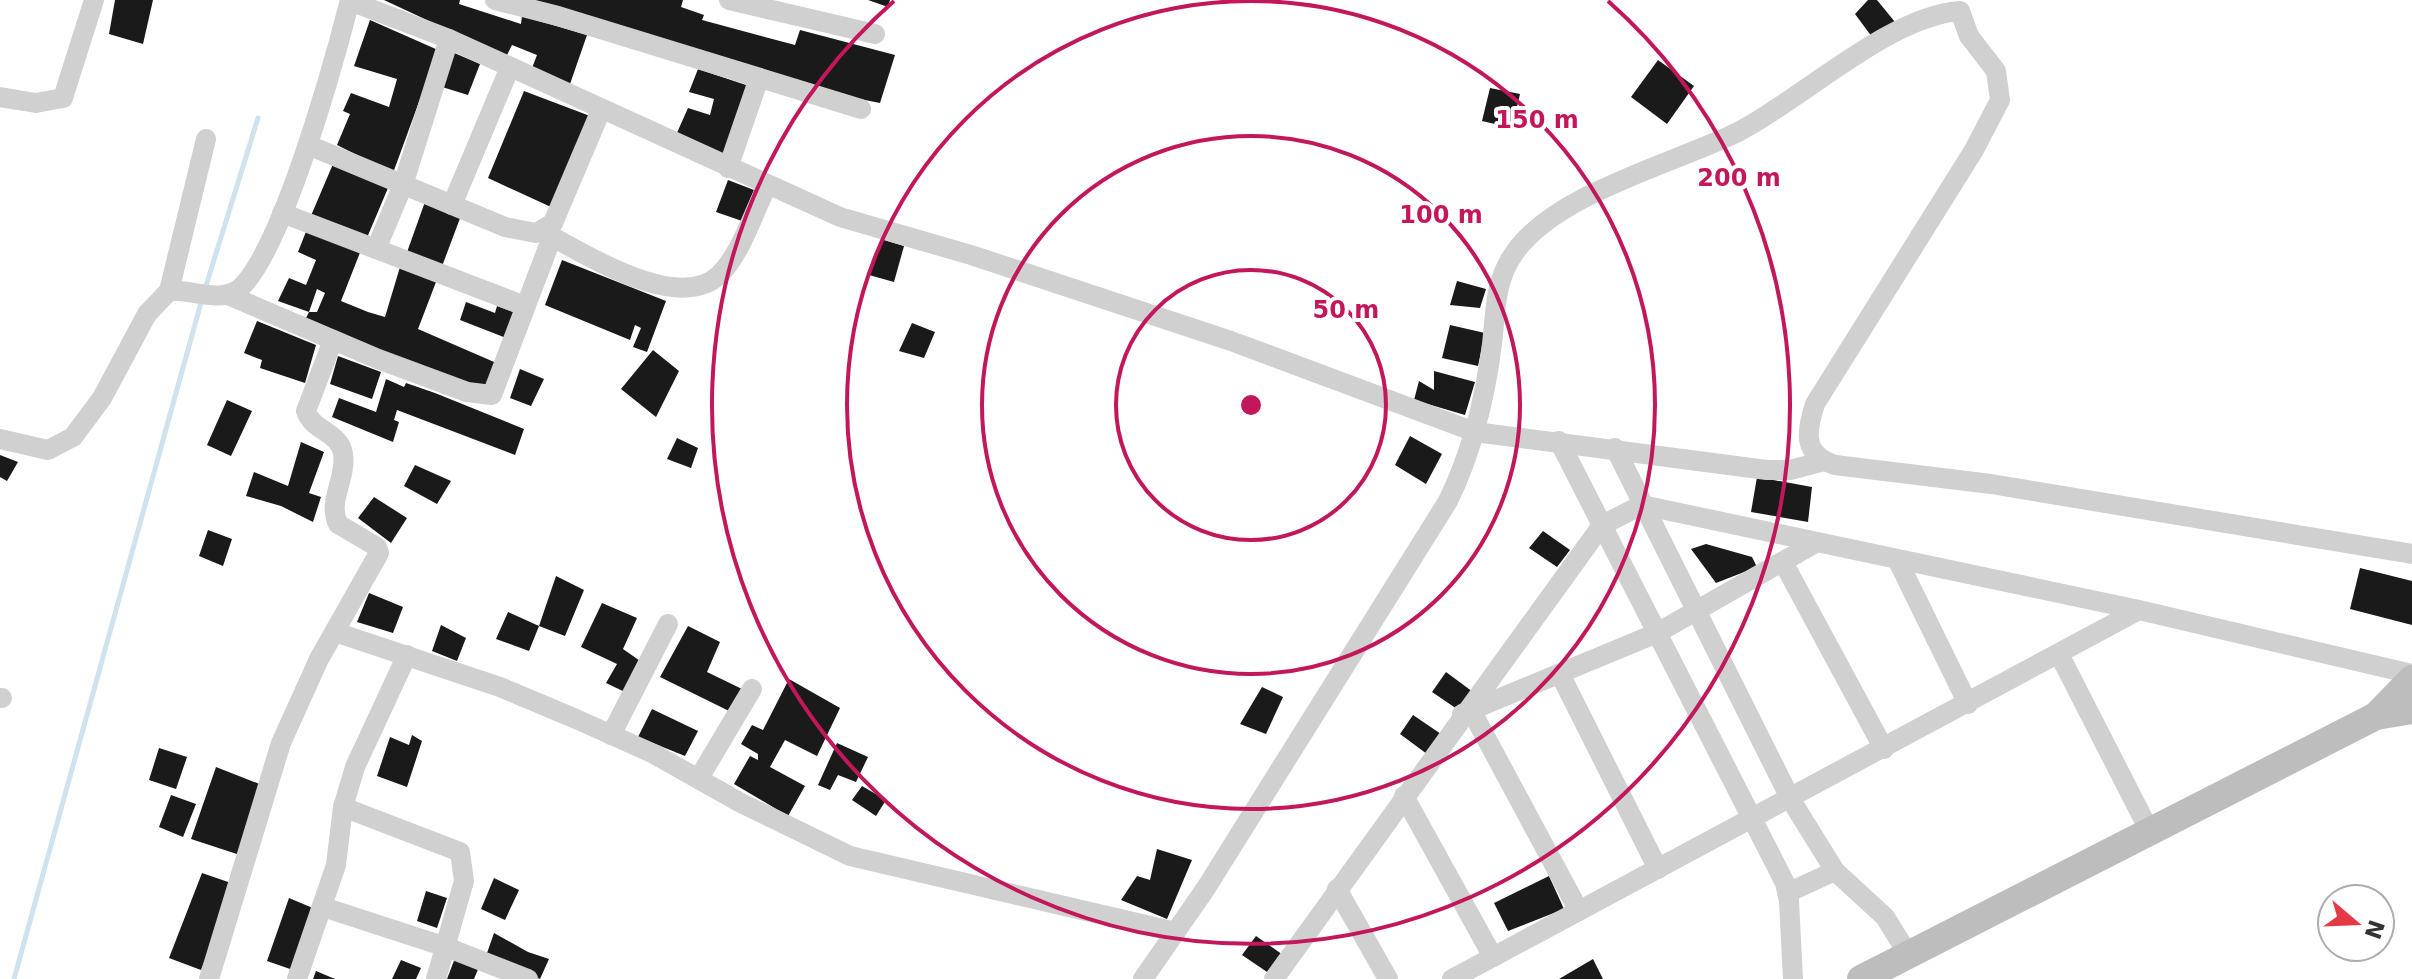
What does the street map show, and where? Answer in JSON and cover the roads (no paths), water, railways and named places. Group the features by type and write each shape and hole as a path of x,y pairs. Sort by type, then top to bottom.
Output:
{"main road":[{"path":"2376,716 2412,676"},
{"path":"1861,979 2376,716 2412,710"}],"street":[{"path":"0,97 36,103 63,98 94,0"},
{"path":"228,295 239,289 247,278 282,213 308,145 350,0 449,39 840,217 971,255 1231,341 1475,432 1767,470 1790,470 1824,461 2023,489 2412,554"},
{"path":"495,0 861,109"},
{"path":"729,0 875,34"},
{"path":"1143,979 1176,932 1448,501 1464,468 1475,432 1499,282 1516,250 1546,222 1589,197 1738,132 1911,25 1933,15 1960,11 1969,36 1996,71 2000,100 1974,150 1815,404 1807,428 1807,442 1814,454 1824,461"},
{"path":"376,249 403,185 449,39"},
{"path":"452,205 510,67"},
{"path":"728,168 759,78"},
{"path":"169,291 228,295 467,392 492,395 548,234 601,110"},
{"path":"0,439 48,450 73,437 102,398 147,314 169,291 206,139"},
{"path":"308,145 505,227 548,234 636,277 682,290 698,287 721,273 767,186"},
{"path":"282,213 525,306"},
{"path":"209,979 281,743 335,632 379,553 377,547 338,524 333,506 343,454 338,440 309,421 306,411 333,340"},
{"path":"1559,441 1787,893 1793,979"},
{"path":"1615,448 1791,800 1835,871 1885,917 1908,954"},
{"path":"1274,979 1602,525 1642,505 2139,610 2412,676"},
{"path":"1467,712 1657,633 1817,542"},
{"path":"1897,559 1968,704"},
{"path":"1783,562 1884,749"},
{"path":"1452,979 1791,800 2139,610"},
{"path":"611,735 668,624"},
{"path":"335,632 500,687 611,735 850,856 1176,932"},
{"path":"2059,654 2149,830"},
{"path":"297,979 336,865 343,807 355,767 407,655"},
{"path":"1560,674 1658,869"},
{"path":"699,778 752,689"},
{"path":"1467,712 1579,911"},
{"path":"1404,796 1493,957"},
{"path":"343,807 460,852 465,863 464,881 436,979"},
{"path":"1787,893 1835,871"},
{"path":"1337,889 1388,979"},
{"path":"323,907 446,947 520,978"}],"waterway":[{"path":"205,289 258,118"},
{"path":"14,979 202,299"}]}
